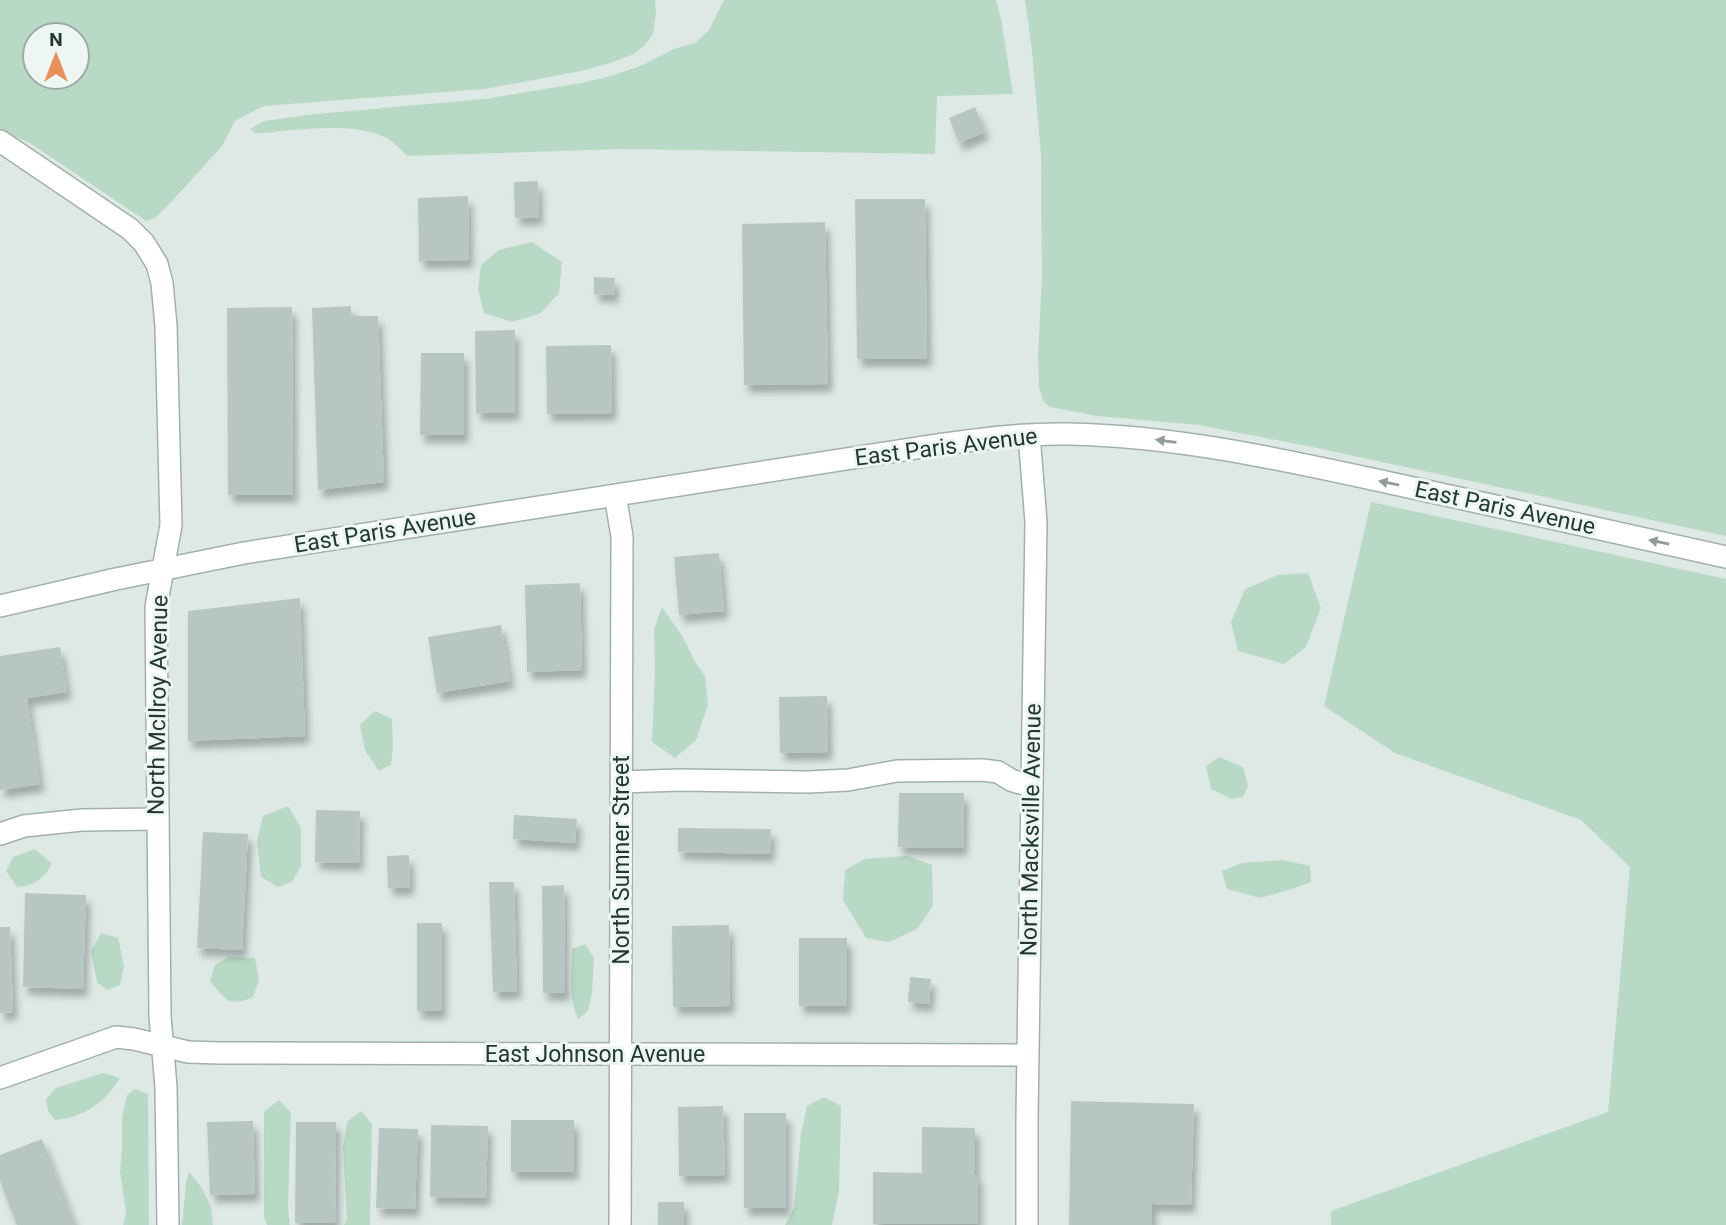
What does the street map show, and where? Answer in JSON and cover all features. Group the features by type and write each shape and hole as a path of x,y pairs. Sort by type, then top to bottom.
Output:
{"street":[{"name":"North McIlroy Avenue","path":"0,141 130,229 145,243 157,264 162,283 166,326 172,525 156,607 160,1016 166,1087 167,1225"},
{"name":"East Paris Avenue","path":"0,606 244,553 936,445 1029,435 1068,434 1196,444 1307,465 1726,557"},
{"name":"North Macksville Avenue","path":"1027,1225 1035,522 1029,435"},
{"name":"North Sumner Street","path":"615,495 622,536 620,1225"},
{"path":"621,782 808,782 848,780 897,771 982,770 998,772 1011,780 1031,784"},
{"path":"0,834 24,826 82,820 157,819"},
{"name":"East Johnson Avenue","path":"0,1078 116,1037 188,1052 219,1054 1028,1055"}],"green space":[{"path":"0,0 655,0 653,34 646,44 634,54 581,71 485,89 263,106 235,121 223,145 155,218 146,221 30,143 0,130"},
{"path":"724,0 996,0 1013,94 937,96 935,154 622,149 407,156 387,138 359,130 326,128 255,133 250,129 264,121 484,99 611,76 695,43 709,30"},
{"path":"1025,0 1726,0 1726,536 1199,425 1097,416 1050,407 1044,402 1039,388 1041,155"},
{"path":"532,242 562,262 559,293 541,313 512,322 484,313 478,289 481,265 499,250"},
{"path":"1371,502 1726,579 1726,1225 1331,1225 1331,1211 1608,1112 1630,867 1581,820 1395,753 1324,706"},
{"path":"1308,573 1321,608 1306,647 1284,664 1238,651 1231,622 1245,589 1278,575"},
{"path":"662,607 705,676 708,705 696,740 675,758 652,742 654,630"},
{"path":"375,711 392,719 391,765 379,771 365,750 360,725"},
{"path":"1219,757 1243,767 1248,786 1243,797 1231,799 1211,789 1206,766"},
{"path":"288,806 301,828 301,866 292,882 278,887 261,877 257,841 263,816"},
{"path":"35,849 52,864 38,881 17,887 6,871 13,857"},
{"path":"907,856 932,865 933,906 917,929 889,942 866,938 843,900 845,870 865,859"},
{"path":"1282,860 1310,866 1311,882 1260,898 1227,889 1222,871 1242,863"},
{"path":"101,933 118,938 124,966 120,985 107,990 97,982 91,951"},
{"path":"585,944 594,958 592,992 588,1011 578,1019 572,993 572,949"},
{"path":"229,957 255,958 259,980 253,997 232,1002 210,981 215,965"},
{"path":"103,1073 120,1078 107,1095 85,1112 55,1120 48,1111 46,1099 56,1088"},
{"path":"135,1089 148,1094 149,1225 123,1225 126,1213 120,1171 122,1117 127,1095"},
{"path":"824,1097 841,1106 839,1191 832,1225 785,1225 794,1208 801,1134 807,1106"},
{"path":"279,1100 291,1113 288,1207 290,1225 267,1225 264,1217 264,1112"},
{"path":"361,1111 372,1124 370,1225 344,1225 347,1219 343,1149 347,1122"},
{"path":"189,1172 202,1188 211,1207 213,1225 182,1225"}],"building":[{"path":"975,107 985,132 959,143 949,118"},
{"path":"538,181 539,217 515,218 514,182"},
{"path":"468,196 469,260 419,261 418,198"},
{"path":"855,199 925,199 927,359 857,359"},
{"path":"825,222 828,384 744,385 742,224"},
{"path":"594,277 615,278 614,295 594,294"},
{"path":"351,306 351,316 378,316 384,482 318,490 312,308"},
{"path":"292,307 293,495 228,495 227,308"},
{"path":"515,330 515,413 476,413 475,331"},
{"path":"611,345 612,413 547,414 546,346"},
{"path":"421,353 464,353 464,435 420,435"},
{"path":"719,553 724,611 679,615 674,557"},
{"path":"580,583 582,670 527,672 525,585"},
{"path":"300,598 305,736 188,741 188,611"},
{"path":"501,625 510,681 437,693 428,637"},
{"path":"60,647 67,692 27,698 40,784 0,790 0,656"},
{"path":"827,696 828,752 780,753 779,697"},
{"path":"899,793 964,793 963,848 898,847"},
{"path":"316,810 360,811 359,863 315,862"},
{"path":"514,815 577,819 575,843 513,839"},
{"path":"678,828 771,829 770,854 678,852"},
{"path":"203,832 248,834 242,950 197,948"},
{"path":"409,855 410,887 388,888 387,856"},
{"path":"489,882 514,882 517,991 493,992"},
{"path":"564,885 565,993 543,993 542,886"},
{"path":"25,893 86,895 83,989 23,987"},
{"path":"417,923 442,923 442,1011 417,1011"},
{"path":"729,925 730,1006 673,1007 672,926"},
{"path":"0,927 10,927 13,1012 0,1013"},
{"path":"799,938 847,938 847,1006 799,1006"},
{"path":"910,977 931,979 929,1004 908,1002"},
{"path":"1071,1101 1194,1104 1191,1205 1152,1204 1152,1225 1069,1225"},
{"path":"723,1106 725,1175 679,1176 678,1107"},
{"path":"744,1113 786,1113 786,1208 744,1208"},
{"path":"511,1120 574,1120 574,1172 511,1172"},
{"path":"253,1121 255,1194 210,1195 207,1122"},
{"path":"296,1122 336,1122 335,1223 295,1223"},
{"path":"431,1125 488,1126 486,1198 430,1197"},
{"path":"922,1127 975,1128 978,1224 873,1224 873,1172 922,1173"},
{"path":"379,1128 418,1129 415,1209 376,1208"},
{"path":"42,1139 75,1225 17,1225 0,1181 0,1155"},
{"path":"658,1202 684,1202 684,1225 658,1225"}]}
